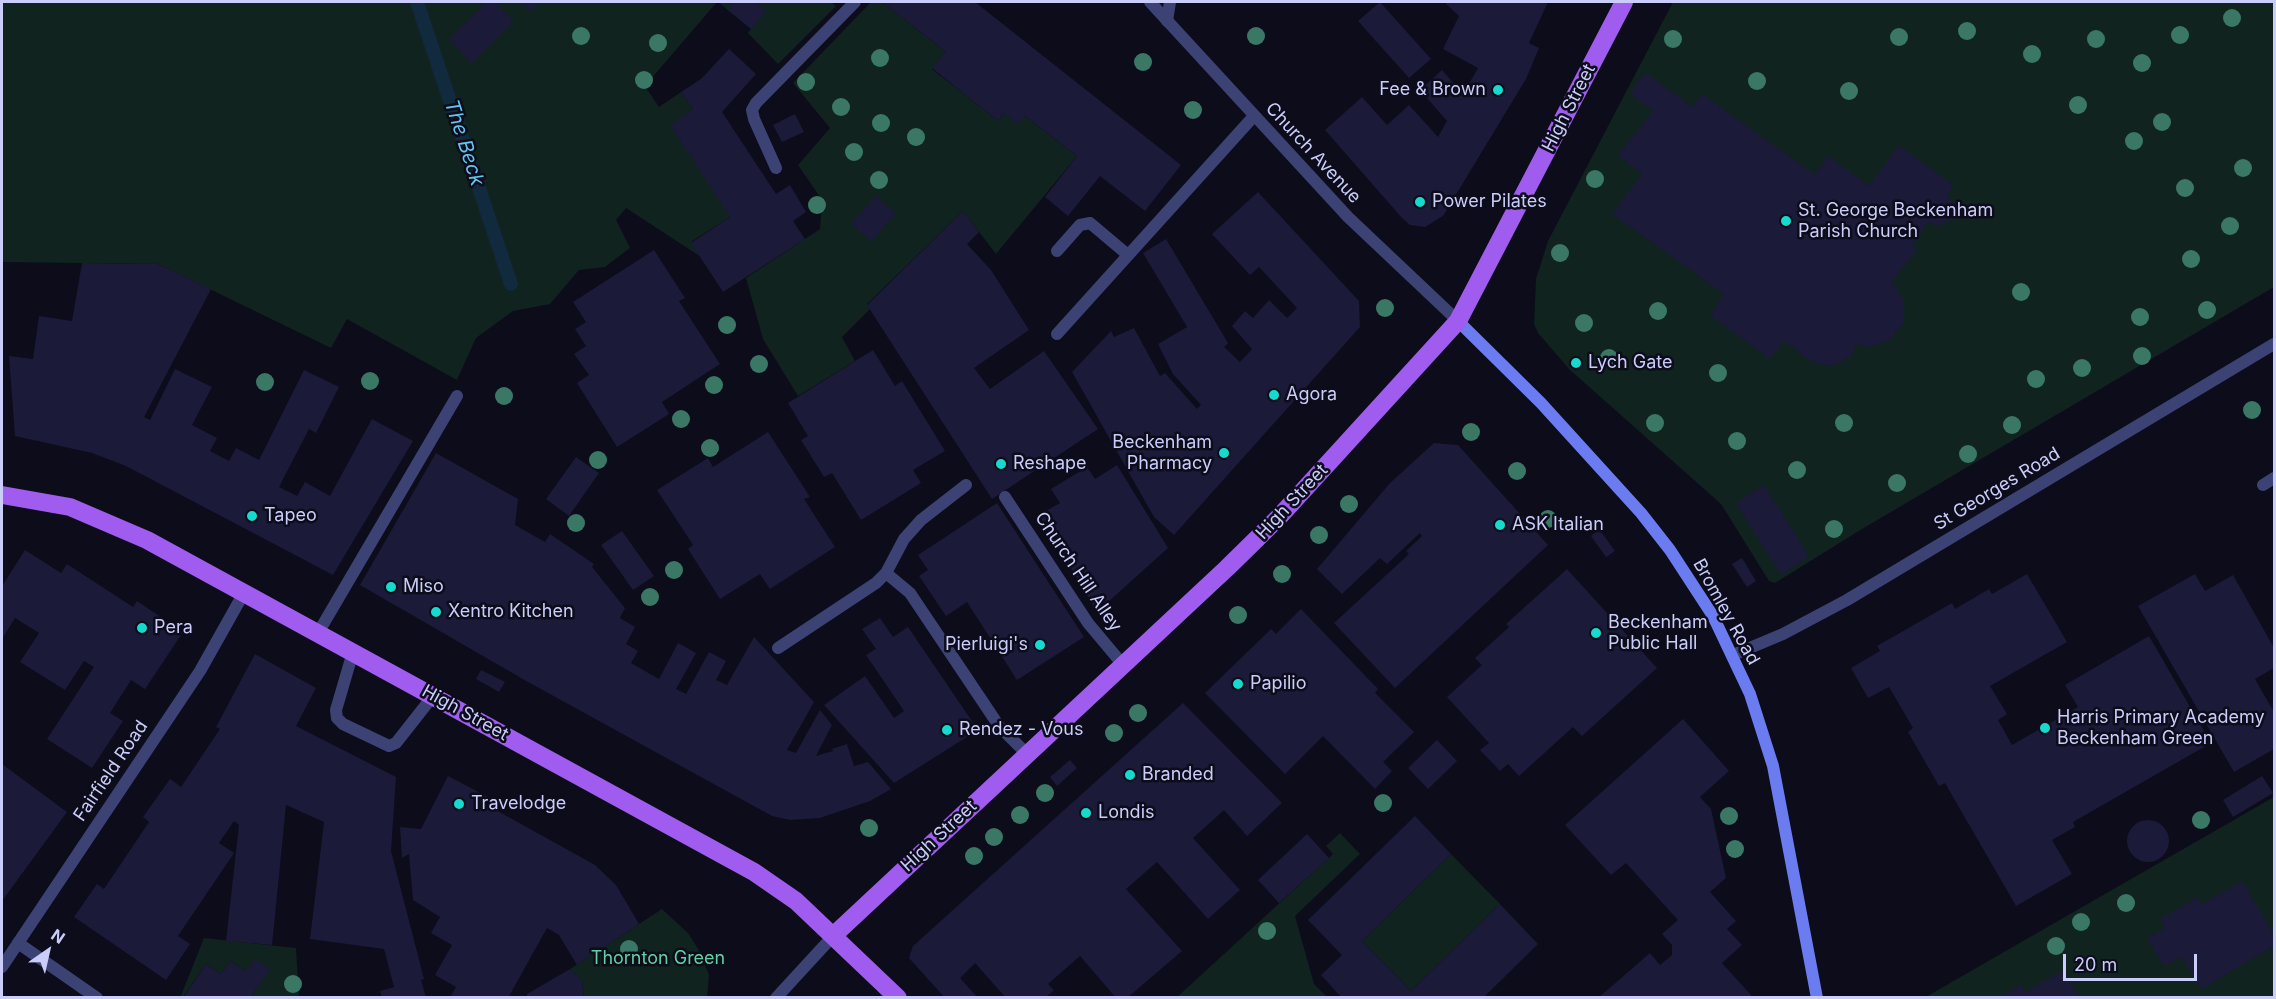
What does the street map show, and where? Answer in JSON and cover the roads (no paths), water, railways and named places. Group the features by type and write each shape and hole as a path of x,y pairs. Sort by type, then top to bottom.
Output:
{"main road":[{"name":"High Street","path":"2,495 70,507 104,520 245,591 754,872 796,901 834,935 1124,666 1279,517 1458,321 1624,2"},
{"name":"Bromley Road","path":"1458,321 1512,373 1641,513 1692,583 1732,655 1750,694 1773,765 1817,998"},
{"path":"834,935 898,998"}],"street":[{"path":"776,168 752,111 756,103 855,2"},
{"name":"Church Avenue","path":"1150,2 1348,217 1458,321"},
{"path":"1167,21 1170,2"},
{"path":"1057,334 1254,116"},
{"path":"1057,251 1080,225 1089,223 1128,255"},
{"name":"St Georges Road","path":"1732,655 1783,634 1847,600 2274,344"},
{"path":"318,633 457,396"},
{"path":"2263,485 2274,478"},
{"path":"778,648 876,583 886,573 904,539 921,520 966,485"},
{"name":"Church Hill Alley","path":"1005,497 1088,623 1124,666"},
{"path":"886,573 910,593 992,717 1027,754"},
{"name":"Fairfield Road","path":"2,968 200,671 245,591"},
{"path":"353,652 336,710 337,718 343,724 389,746 396,743 433,696"},
{"path":"776,998 834,935"},
{"path":"18,943 97,998"}],"waterway":[{"name":"The Beck","path":"417,2 511,284"}],"place":[{"name":"Fee & Brown","path":"1498,90"},
{"name":"Power Pilates","path":"1420,202"},
{"name":"St. George Beckenham Parish Church","path":"1786,221"},
{"name":"Lych Gate","path":"1576,363"},
{"name":"Agora","path":"1274,395"},
{"name":"Beckenham Pharmacy","path":"1224,453"},
{"name":"Reshape","path":"1001,464"},
{"name":"Tapeo","path":"252,516"},
{"name":"ASK Italian","path":"1500,525"},
{"name":"Miso","path":"391,587"},
{"name":"Xentro Kitchen","path":"436,612"},
{"name":"Pera","path":"142,628"},
{"name":"Beckenham Public Hall","path":"1596,633"},
{"name":"Pierluigi's","path":"1040,645"},
{"name":"Papilio","path":"1238,684"},
{"name":"Harris Primary Academy Beckenham Green","path":"2045,728"},
{"name":"Rendez - Vous","path":"947,730"},
{"name":"Branded","path":"1130,775"},
{"name":"Travelodge","path":"459,804"},
{"name":"Londis","path":"1086,813"}],"park label":[{"name":"Thornton Green","path":"658,959"}]}
